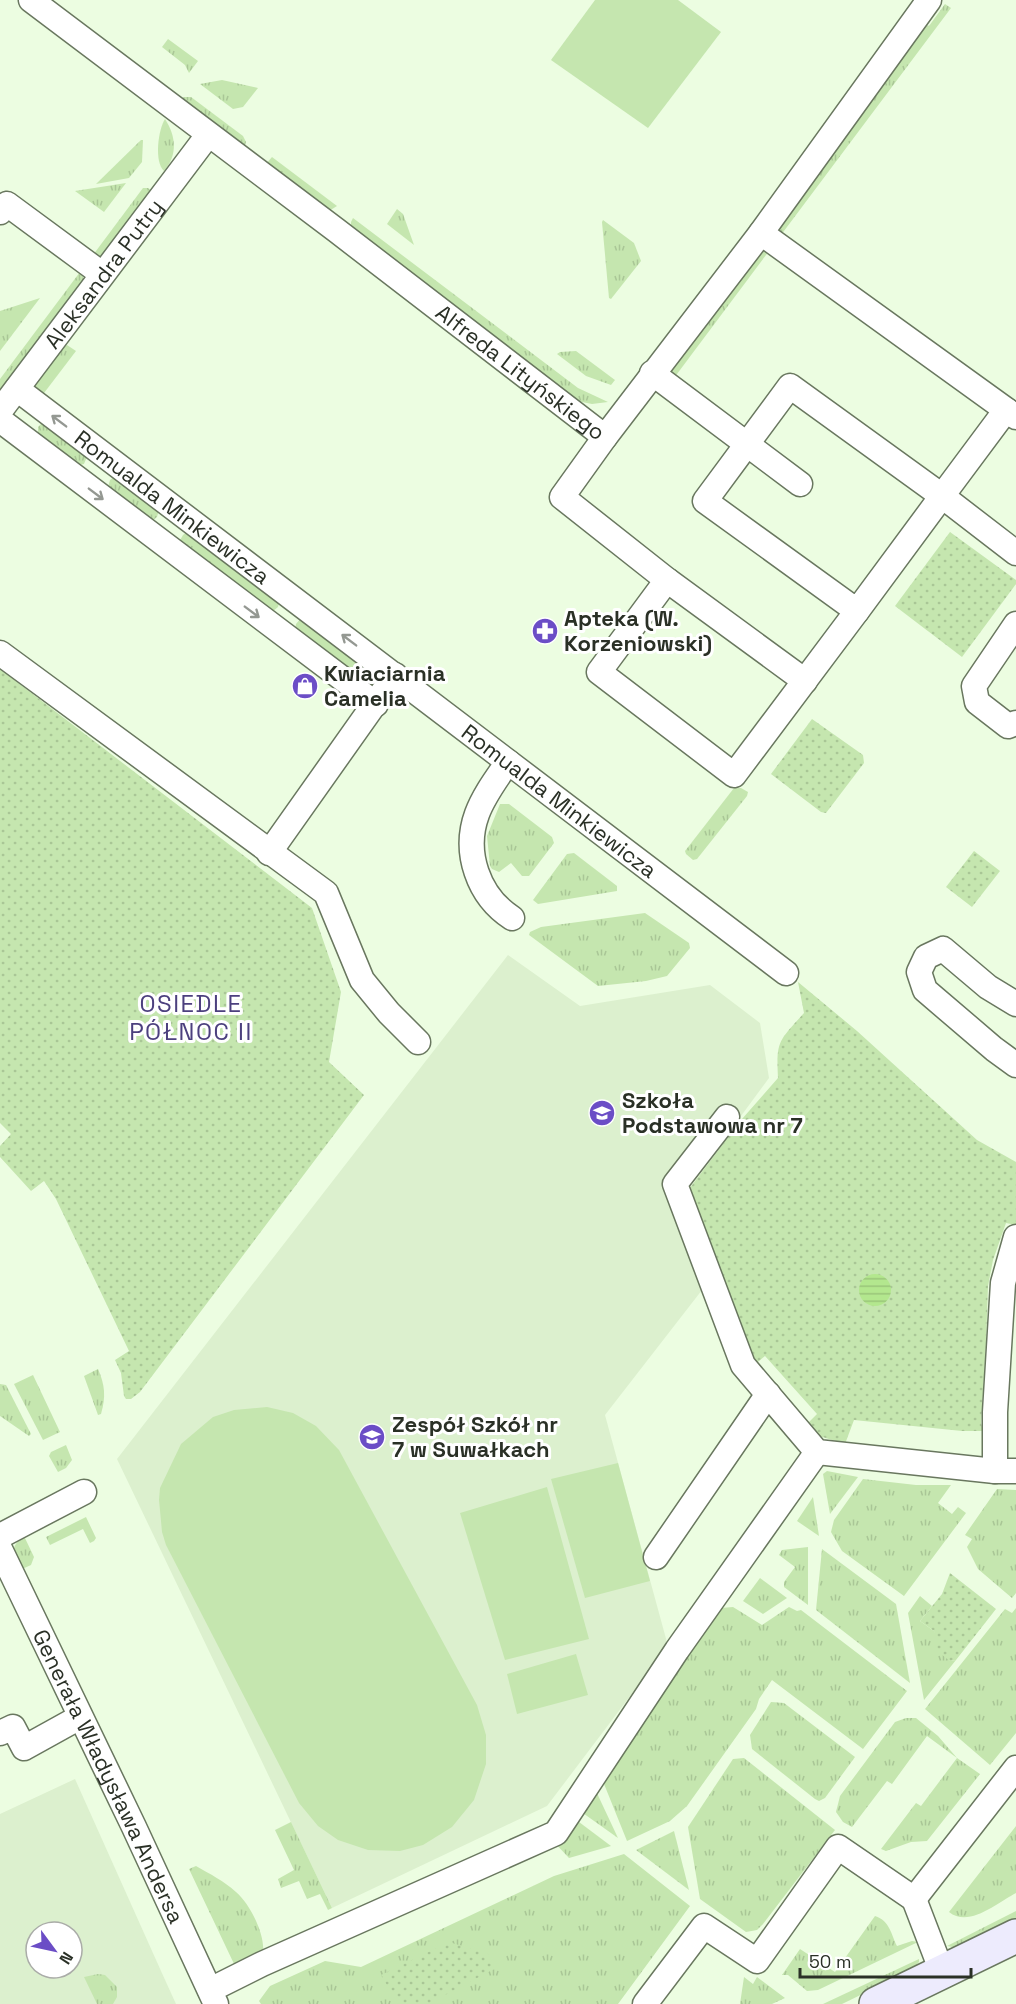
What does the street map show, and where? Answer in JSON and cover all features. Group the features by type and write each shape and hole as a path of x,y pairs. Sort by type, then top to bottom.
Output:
{"street":[{"name":"Alfreda Lityńskiego","path":"31,0 605,437 761,233 928,0"},
{"name":"Aleksandra Putry","path":"0,411 208,135"},
{"path":"0,212 7,204 102,274"},
{"path":"667,580 599,672 734,775 942,496 1011,413 761,233"},
{"path":"652,373 800,484"},
{"path":"857,611 705,501 790,386 942,496 1016,553"},
{"name":"Romualda Minkiewicza","path":"17,389 786,973"},
{"name":"Romualda Minkiewicza","path":"0,420 376,704"},
{"path":"605,437 562,497 667,580 805,681"},
{"path":"1016,624 974,686 977,702 1008,726 1016,723"},
{"path":"0,653 326,893 362,980 389,1013 418,1042"},
{"path":"269,853 395,675"},
{"path":"508,762 486,795 476,816 472,838 479,882 487,896 500,910 512,918"},
{"path":"1016,1004 988,987 943,948 927,957 919,972 925,990 1016,1065"},
{"path":"727,1117 675,1185 743,1365 817,1452 1005,1471 995,1412 1003,1283 1016,1237"},
{"path":"657,1557 768,1394"},
{"path":"213,1997 262,1964 556,1833 677,1650 817,1452"},
{"path":"0,1536 84,1492"},
{"name":"Generała Władysława Andersa","path":"0,1549 213,1997"},
{"path":"0,1733 13,1727 24,1748 80,1717"},
{"path":"914,1899 1016,1768"},
{"path":"645,2004 704,1926 757,1961 838,1847 914,1899 942,1972"},
{"path":"876,2004 1016,1936"}],"shaded area":[{"name":"Zespół Szkół nr 7 w Suwałkach","path":"508,955 580,1006 710,985 760,1023 769,1078 674,1207 702,1290 605,1415 668,1646 547,1806 332,1908 117,1459"},
{"path":"875,1274 886,1279 891,1290 886,1301 875,1306 864,1301 859,1290 864,1279"},
{"path":"75,1779 176,2004 0,2004 0,1814"}],"green space":[{"path":"595,0 678,0 721,32 648,128 551,60"},
{"path":"945,4 951,8 781,235 778,231 779,223"},
{"path":"168,39 198,61 189,73 185,65 162,47"},
{"path":"222,80 258,88 243,107 233,109 200,84"},
{"path":"184,97 191,97 243,136 246,142 244,149 180,100"},
{"path":"165,119 174,145 172,159 164,171 159,161 158,146 160,130"},
{"path":"143,140 142,162 129,178 96,184"},
{"path":"272,157 337,206 329,211 265,165"},
{"path":"126,183 104,212 75,191"},
{"path":"143,188 151,190 101,257 93,255"},
{"path":"397,209 403,214 414,245 387,224"},
{"path":"353,218 578,388 608,402 592,404 577,401 351,227"},
{"path":"603,220 634,243 641,261 611,299 609,298"},
{"path":"772,247 674,378 671,370 759,251"},
{"path":"80,272 83,274 83,280 0,392 0,379"},
{"path":"40,298 0,351 0,311"},
{"path":"67,345 76,351 41,397 33,390 33,385"},
{"path":"576,351 615,380 611,385 586,376 557,354"},
{"path":"43,422 88,454 84,464 79,465 38,434 38,427"},
{"path":"114,477 159,510 157,517 152,521 108,487 110,480"},
{"path":"187,532 279,603 278,607 272,612 179,542"},
{"path":"950,532 1016,580 1016,584 962,657 895,606"},
{"path":"301,618 369,668 370,675 364,680 295,630"},
{"path":"0,669 312,908 341,992 329,1062 364,1095 140,1392 131,1399 126,1399 124,1396 121,1373 115,1360 129,1351 56,1199 44,1181 31,1191 0,1157 0,1146 11,1134 0,1123"},
{"path":"812,719 863,755 864,763 826,813 821,812 771,774"},
{"path":"734,788 741,788 748,792 747,796 697,859 693,860 685,851"},
{"path":"500,804 509,804 552,837 554,843 529,876 522,876 511,863 499,872 490,866 487,836"},
{"path":"974,851 1000,871 972,907 946,887"},
{"path":"574,853 617,886 617,891 538,904 533,900 567,854"},
{"path":"645,913 689,943 690,948 667,976 646,981 598,986 529,935 530,932 541,927"},
{"path":"798,982 857,1031 977,1140 1016,1162 1016,1225 1006,1223 993,1260 988,1286 981,1423 983,1431 854,1420 845,1444 816,1435 805,1426 817,1414 765,1356 752,1367 683,1197 742,1119 778,1078 778,1056 781,1042 804,1013"},
{"path":"98,1369 102,1380 104,1402 101,1414 98,1415 84,1376"},
{"path":"33,1375 60,1432 43,1440 14,1384"},
{"path":"0,1384 6,1385 31,1434 29,1436 0,1416"},
{"path":"267,1407 293,1413 316,1426 339,1450 477,1705 486,1735 486,1764 474,1800 452,1827 423,1845 400,1851 368,1850 338,1840 318,1826 299,1803 166,1545 162,1532 160,1488 181,1444 213,1417 234,1410"},
{"path":"66,1445 72,1460 66,1468 58,1472 49,1456 51,1452"},
{"path":"618,1463 650,1581 585,1598 551,1479"},
{"path":"827,1471 858,1477 830,1514 823,1474"},
{"path":"863,1479 916,1485 951,1485 938,1503 952,1514 958,1507 966,1513 904,1596 842,1551 831,1532 834,1520"},
{"path":"547,1487 589,1639 505,1660 460,1513"},
{"path":"997,1489 1016,1490 1016,1593 1012,1598 978,1569 967,1547 972,1539 965,1535"},
{"path":"813,1497 819,1536 797,1521"},
{"path":"86,1517 96,1538 94,1541 90,1543 83,1529 50,1545 46,1537"},
{"path":"24,1536 34,1557 31,1565 20,1570 14,1555 14,1548"},
{"path":"808,1547 808,1605 784,1587 784,1582 795,1567 779,1555 782,1550"},
{"path":"822,1549 896,1604 910,1683 816,1610"},
{"path":"950,1573 996,1609 956,1660 950,1661 937,1651 934,1631 920,1621 942,1594"},
{"path":"760,1578 787,1598 763,1614 743,1601"},
{"path":"920,1596 932,1606 920,1621 934,1631 950,1661 956,1660 924,1700 908,1613"},
{"path":"733,1607 762,1625 789,1607 797,1611 801,1610 907,1691 863,1749 772,1680 759,1699 756,1709 687,1806 670,1821 627,1841 602,1779 611,1762 721,1608"},
{"path":"1016,1608 1016,1733 990,1765 925,1709 1005,1609 1012,1613"},
{"path":"576,1654 588,1695 517,1714 507,1674"},
{"path":"771,1702 784,1703 855,1757 825,1798 819,1801 815,1799 752,1749 750,1735"},
{"path":"906,1718 916,1718 938,1736 957,1758 927,1736 892,1784 887,1781 852,1827 843,1822 836,1812 840,1796 895,1722"},
{"path":"744,1758 835,1830 763,1924 757,1930 746,1932 700,1899 688,1827 733,1759"},
{"path":"957,1758 980,1774 927,1841 911,1842 886,1851 881,1849 916,1803 921,1806"},
{"path":"595,1789 618,1838 580,1811"},
{"path":"575,1819 611,1846 569,1858 553,1841"},
{"path":"291,1822 332,1908 328,1910 320,1894 307,1899 299,1881 281,1888 278,1879 294,1870 275,1830"},
{"path":"1016,1826 1016,1893 974,1916 957,1916 949,1912"},
{"path":"674,1831 689,1890 636,1850"},
{"path":"624,1854 690,1906 618,2004 261,2004 259,2001 270,1986 325,1961 361,1967 554,1876"},
{"path":"196,1866 227,1884 241,1897 259,1928 263,1952 235,1966 189,1869"},
{"path":"1016,1911 1016,1921 958,1948 947,1946"},
{"path":"875,1916 887,1925 897,1946 912,1941 918,1942 818,1990 807,1991 788,1975 782,1975 800,1949 835,1972"},
{"path":"449,1942 488,1954 496,1968 428,2004 398,2004 381,1975"},
{"path":"919,1959 912,1970 842,2004 823,2004"},
{"path":"105,1975 117,1987 117,1997 113,2004 97,2004 84,1977"},
{"path":"744,1977 753,1984 757,1977 785,1998 772,2004 740,2004"}],"place":[{"name":"Apteka (W. Korzeniowski)","path":"545,631"},
{"name":"Kwiaciarnia Camelia","path":"305,686"},
{"name":"Szkoła Podstawowa nr 7","path":"602,1113"},
{"name":"Zespół Szkół nr 7 w Suwałkach","path":"372,1437"}],"district":[{"name":"OSIEDLE PÓŁNOC II","path":"191,1017"}]}
